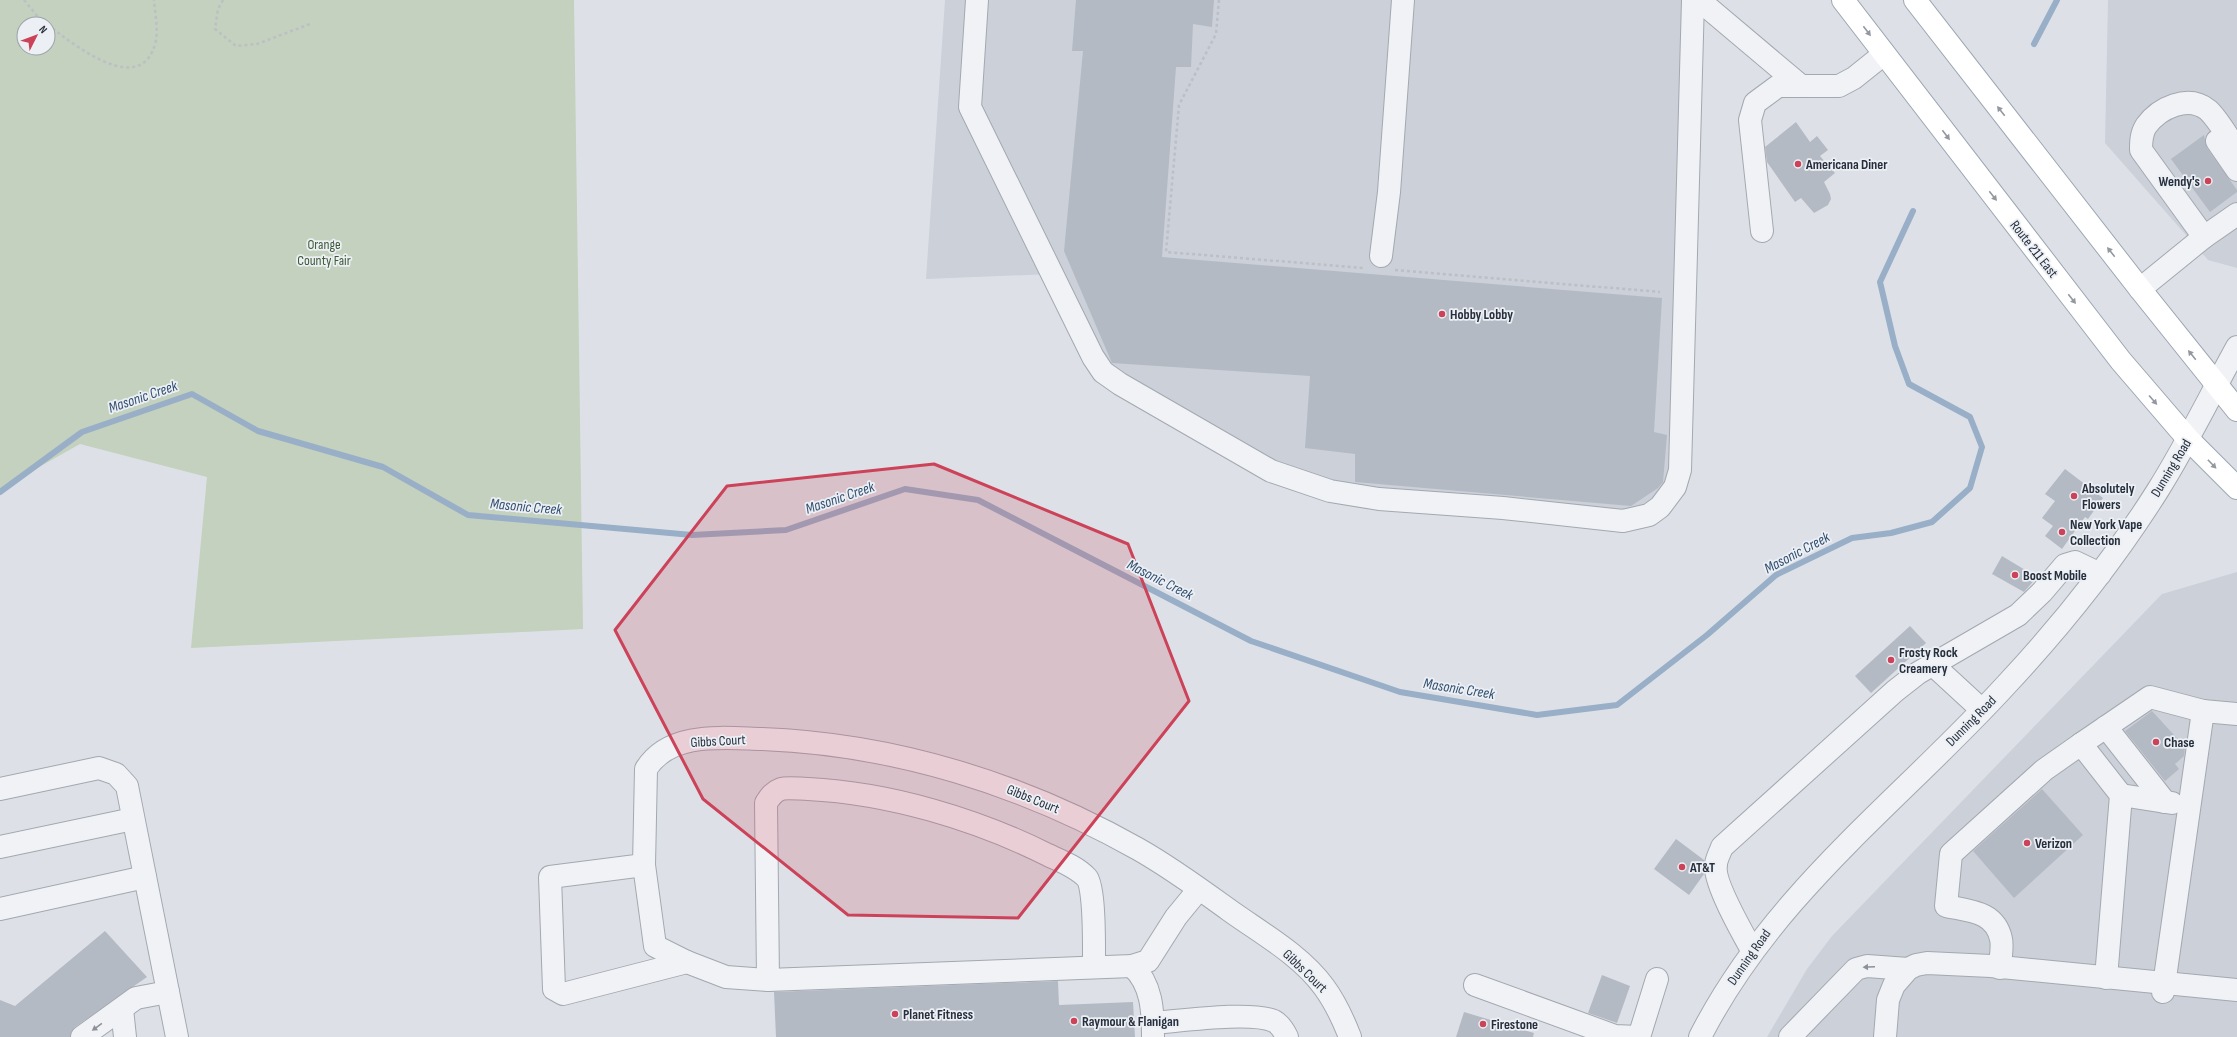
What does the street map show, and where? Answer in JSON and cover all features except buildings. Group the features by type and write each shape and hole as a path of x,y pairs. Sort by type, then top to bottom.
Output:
{"main road":[{"name":"Route 211 East","path":"1844,0 2121,361 2188,439 2237,488"},
{"path":"1915,0 2140,289 2237,410"}],"street":[{"path":"977,0 970,106 1093,357 1103,372 1120,384 1271,471 1330,491 1379,499 1503,508 1623,522 1649,515 1660,507 1675,487 1680,470 1693,0"},
{"path":"1379,265 1389,192 1403,0"},
{"path":"1699,0 1801,86"},
{"path":"1762,232 1750,120 1755,104 1778,86 1838,86 1854,78 1884,54"},
{"path":"2209,234 2141,150 2141,137 2146,126 2170,106 2184,103 2208,110 2237,150"},
{"path":"2209,234 2156,147 2154,141 2156,135 2177,120 2186,117 2196,119 2208,128 2237,170"},
{"path":"2140,289 2209,234 2237,214"},
{"name":"Dunning Road","path":"1700,1037 1721,997 1752,950 1782,912 1853,837 1982,710 2056,629 2100,574 2158,490 2188,439 2237,346"},
{"path":"1752,950 1732,914 1715,866 1722,848 1895,691 1932,664 2018,615 2042,592 2065,565 2075,562 2100,574"},
{"path":"1932,664 1982,710"},
{"path":"2000,968 2002,940 1995,925 1983,913 1946,906 1951,854 2044,770 2150,697 2203,710 2237,714"},
{"path":"2164,987 2203,710"},
{"path":"2106,727 2165,802"},
{"name":"Gibbs Court","path":"644,865 646,769 653,758 663,751 682,743 704,738 785,740 876,751 943,766 1022,794 1064,811 1139,849 1199,889 1301,964 1323,985 1337,1007 1350,1037"},
{"path":"2081,744 2121,795 2106,978"},
{"path":"0,789 99,768 116,774 127,786 177,1037"},
{"path":"768,980 766,803 772,794 782,789 829,791 866,797 912,806 965,820 1014,838 1077,869 1088,879 1092,891 1094,967"},
{"path":"2121,795 2190,806"},
{"path":"0,847 133,819"},
{"path":"687,962 563,994 554,989 550,877 644,865 655,946 687,962 726,977 768,980 1132,966 1148,961 1176,917 1199,889"},
{"path":"0,909 145,877"},
{"path":"1885,1037 1888,1000 1894,985 1908,969 1928,962 2106,978 2164,987 2237,990"},
{"path":"1132,966 1142,974 1153,1006 1153,1030 1256,1016 1275,1021 1283,1028 1287,1037"},
{"path":"1790,1037 1856,969 1867,966 1908,969"},
{"path":"1475,985 1615,1036 1639,1037 1657,979"},
{"path":"82,1037 136,998 168,992"},
{"path":"122,1009 125,1037"}],"path":[{"path":"24,0 37,16"},
{"path":"56,31 69,41 104,62 124,69 140,65 151,55 156,39 154,0"},
{"path":"223,0 218,9 215,29 236,46 257,44 310,24"},
{"path":"1219,0 1216,34 1179,105 1166,252 1379,265 1660,292"}],"highlighted area":[{"path":"934,464 1128,544 1189,701 1018,918 848,915 703,799 615,630 727,486"}],"shaded area":[{"path":"945,0 1693,0 1680,470 1649,515 1330,491 1120,384 1052,274 926,279"},
{"path":"2108,0 2237,0 2237,268 2208,260 2105,143"},
{"path":"2237,572 2237,1037 1767,1037 1807,969 1832,936 2162,594"}],"green space":[{"name":"Orange County Fair","path":"0,0 574,0 583,629 191,648 207,477 80,444 0,489"}],"waterway":[{"name":"Masonic Creek","path":"2034,44 2057,0"},
{"name":"Masonic Creek","path":"0,492 82,432 192,394 258,431 383,467 468,515 692,535 786,530 905,489 978,500 1251,641 1400,692 1537,715 1617,705 1707,635 1776,575 1852,538 1891,533 1932,522 1970,488 1982,447 1970,417 1909,384 1895,346 1880,282 1913,211"}],"place":[{"name":"Americana Diner","path":"1798,164"},
{"name":"Wendy's","path":"2208,181"},
{"name":"Hobby Lobby","path":"1442,314"},
{"name":"Absolutely Flowers","path":"2074,496"},
{"name":"New York Vape Collection","path":"2062,532"},
{"name":"Boost Mobile","path":"2015,575"},
{"name":"Frosty Rock Creamery","path":"1891,660"},
{"name":"Chase","path":"2156,742"},
{"name":"Verizon","path":"2027,843"},
{"name":"AT&T","path":"1682,867"},
{"name":"Planet Fitness","path":"895,1014"},
{"name":"Raymour & Flanigan","path":"1074,1021"},
{"name":"Firestone","path":"1483,1024"}]}
